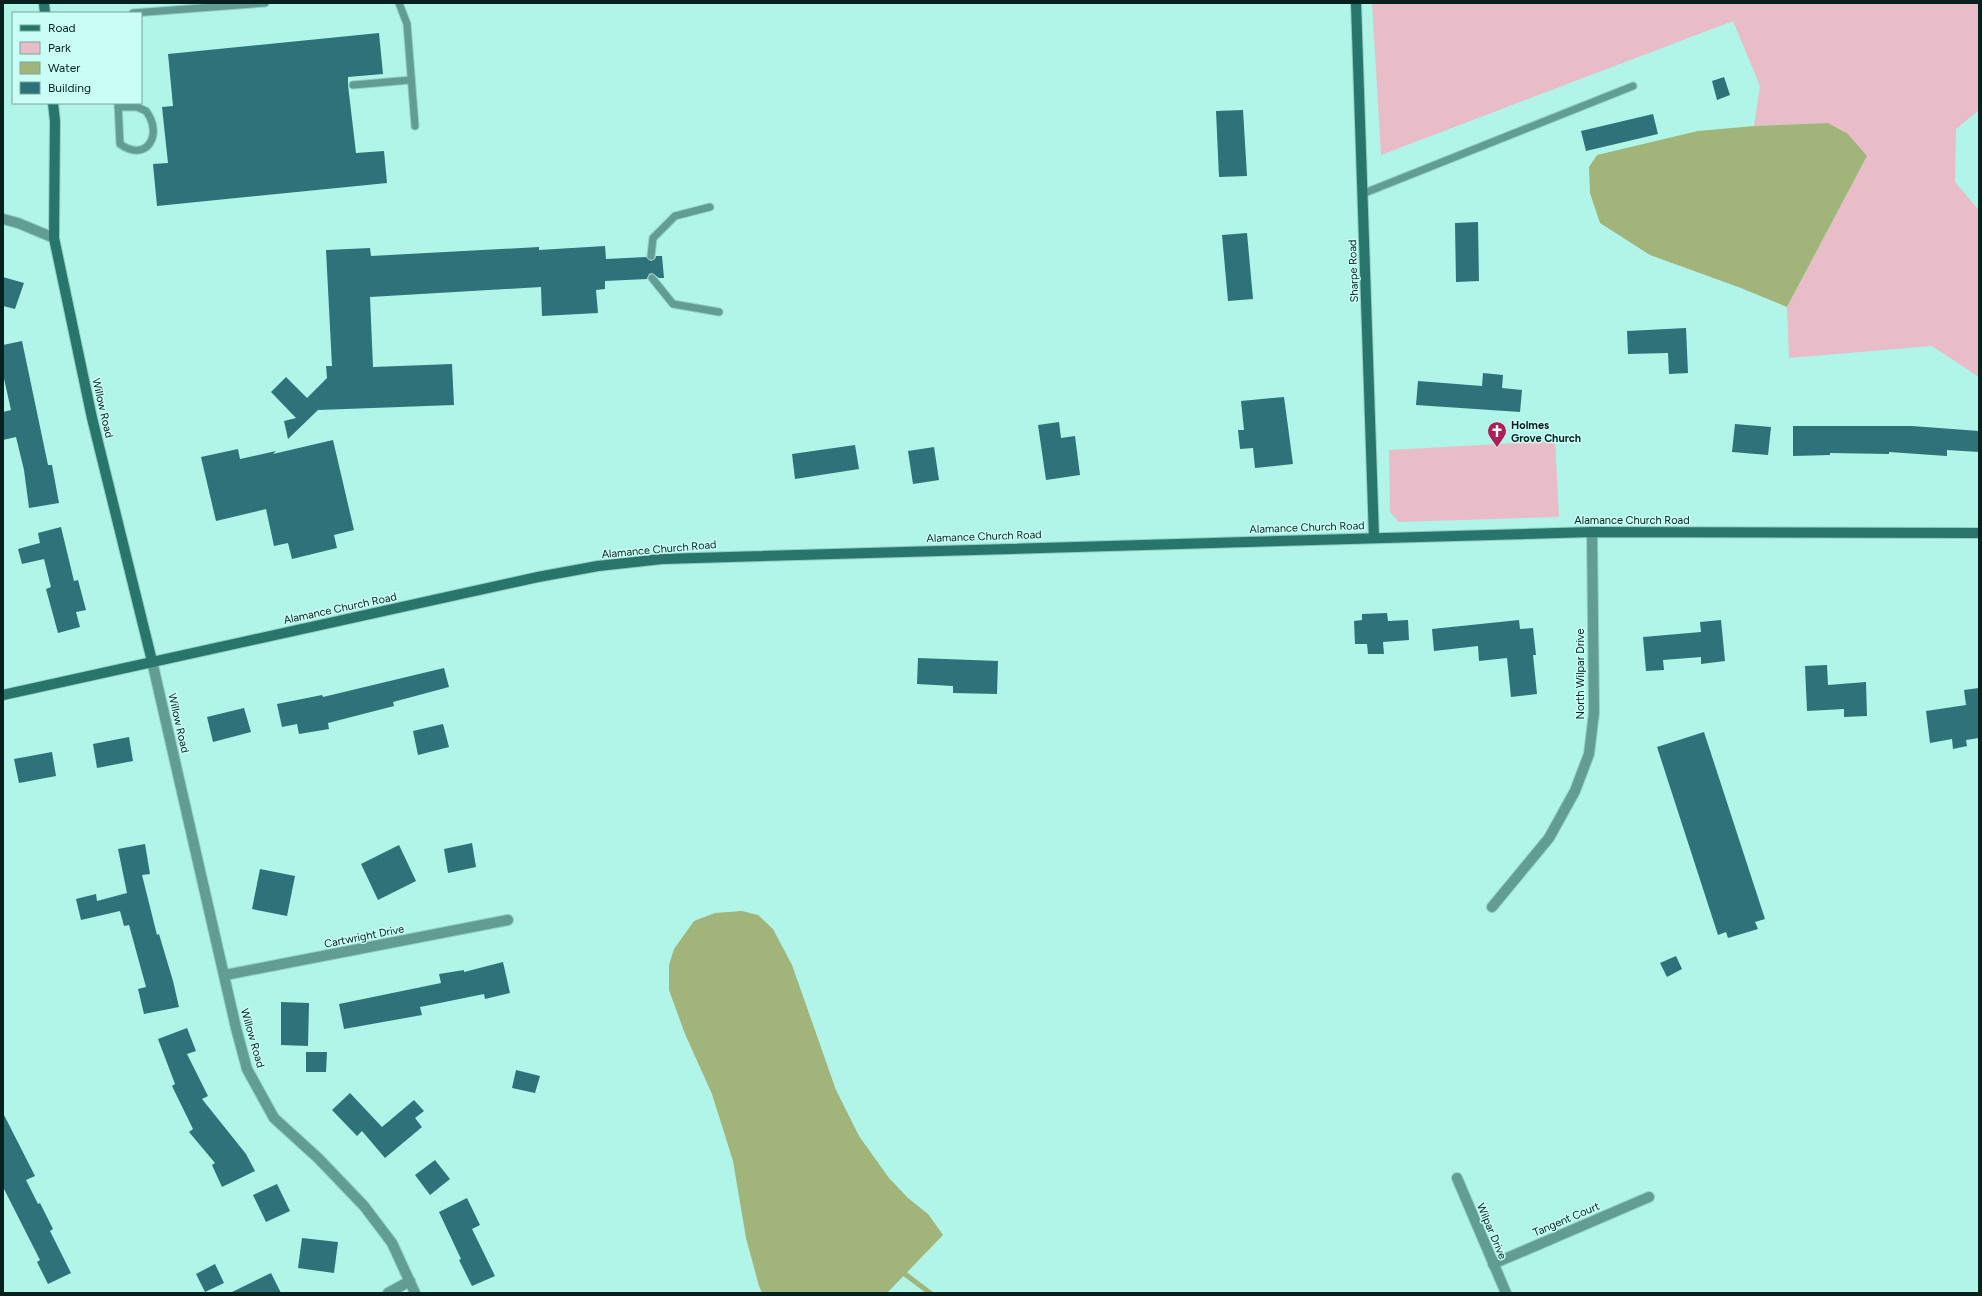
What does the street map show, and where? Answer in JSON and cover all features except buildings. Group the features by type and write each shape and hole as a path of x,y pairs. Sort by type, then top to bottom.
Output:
{"main road":[{"name":"Sharpe Road","path":"1356,3 1374,538"},
{"name":"Willow Road","path":"53,104 55,120 54,238 92,418 152,662"},
{"name":"Alamance Church Road","path":"3,694 538,577 598,566 662,559 1592,532 1979,533"}],"street":[{"path":"3,219 18,223 54,238"},
{"name":"North Wilpar Drive","path":"1492,907 1549,838 1575,791 1589,754 1594,713 1592,645 1592,532"},
{"name":"Willow Road","path":"152,662 236,1028 248,1069 274,1118 318,1158 364,1206 392,1243 415,1293"},
{"name":"Cartwright Drive","path":"225,975 508,920"},
{"name":"Wilpar Drive","path":"1456,1178 1506,1293"},
{"name":"Tangent Court","path":"1493,1264 1649,1197"},
{"path":"388,1293 410,1281"}],"lane":[{"path":"142,12 265,3"},
{"path":"399,3 407,24 415,126"},
{"path":"353,85 411,80"},
{"path":"1362,194 1633,86"},
{"path":"118,105 146,110 154,126 154,138 147,147 138,150 127,150 120,144 118,105"},
{"path":"651,256 653,238 675,216 710,207"},
{"path":"652,278 673,304 719,312"}],"green space":[{"path":"1372,3 1979,3 1979,110 1956,129 1955,182 1979,210 1979,377 1932,346 1789,358 1787,307 1867,156 1828,123 1754,126 1760,86 1733,21 1381,155"},
{"path":"1555,441 1559,517 1399,522 1390,512 1389,450"}],"water":[{"path":"1828,123 1848,134 1867,156 1787,307 1741,288 1650,255 1600,223 1590,193 1589,167 1597,155 1698,131 1754,126"},
{"path":"742,911 758,915 773,929 792,965 836,1090 859,1136 889,1178 908,1198 928,1214 943,1235 887,1293 762,1293 759,1286 746,1238 733,1161 712,1094 685,1034 669,990 669,965 674,949 694,921 715,913"}],"waterway":[{"path":"902,1268 905,1274 930,1293"}],"place":[{"name":"Holmes Grove Church","path":"1497,448"}]}
